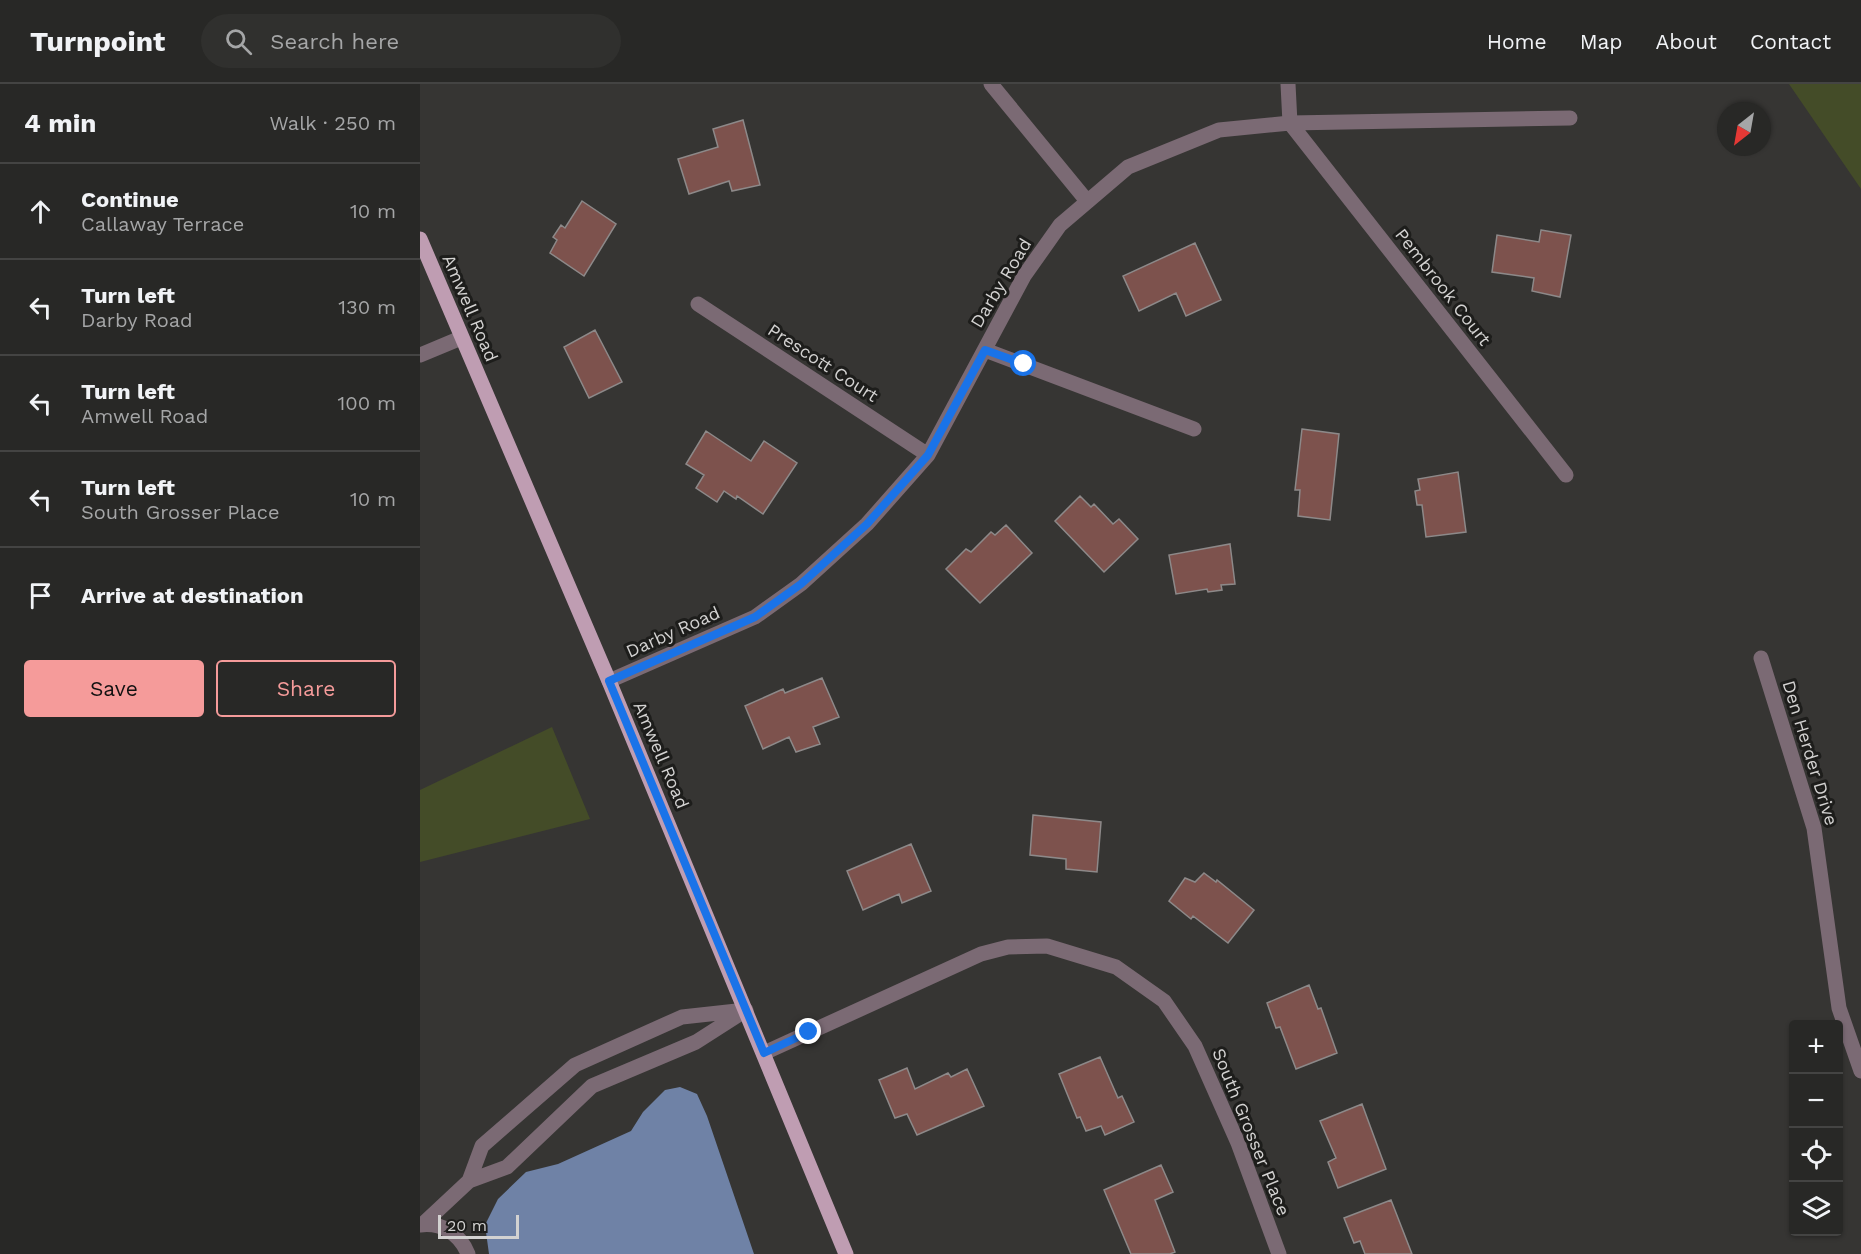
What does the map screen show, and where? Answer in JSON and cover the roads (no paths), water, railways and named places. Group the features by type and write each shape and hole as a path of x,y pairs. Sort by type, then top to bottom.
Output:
{"main road":[{"name":"Amwell Road","path":"420,239 609,681 846,1254"}],"street":[{"path":"991,84 1087,201"},
{"path":"1288,84 1290,123"},
{"name":"Darby Road","path":"609,681 755,617 801,584 867,524 928,455 1024,276 1060,225 1128,167 1219,130 1290,123 1570,118"},
{"name":"Pembrook Court","path":"1290,123 1566,475"},
{"name":"Prescott Court","path":"698,304 928,455"},
{"path":"420,355 461,338"},
{"path":"985,350 1194,429"},
{"name":"Den Herder Drive","path":"1761,658 1814,828 1839,1008 1861,1071"},
{"name":"South Grosser Place","path":"764,1053 981,954 1008,947 1047,946 1116,967 1164,1001 1195,1046 1238,1143 1279,1254"},
{"path":"470,1181 482,1146 575,1065 682,1017 746,1010"},
{"path":"422,1224 470,1181 507,1167 592,1086 696,1042 746,1010"},
{"path":"422,1224 437,1225 450,1231 461,1240 468,1254"}],"water":[{"path":"680,1087 697,1094 707,1116 754,1254 489,1254 485,1225 498,1199 526,1172 558,1164 631,1131 643,1112 665,1090"}]}
